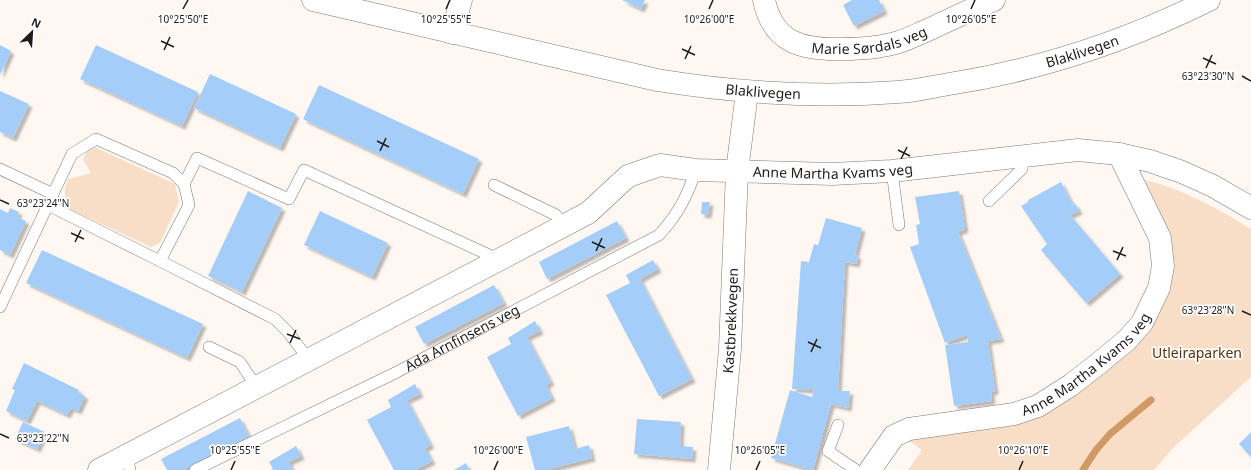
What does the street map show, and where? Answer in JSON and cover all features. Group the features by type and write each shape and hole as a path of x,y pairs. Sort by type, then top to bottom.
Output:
{"street":[{"name":"Blaklivegen","path":"313,0 657,80 706,88 747,92 839,95 900,92 991,78 1081,54 1164,22 1209,0"},
{"path":"452,33 461,0"},
{"name":"Marie Sørdals veg","path":"764,0 766,13 775,28 788,40 802,47 821,50 873,49 901,42 994,0"},
{"name":"Kastbrekkvegen","path":"722,469 730,348 737,171 747,92"},
{"name":"Anne Martha Kvams veg","path":"737,171 832,174 892,171 1078,150 1119,154 1150,161 1182,172 1213,186 1251,208"},
{"name":"Anne Martha Kvams veg","path":"870,470 894,436 909,429 1014,414 1038,406 1071,385 1098,364 1127,340 1142,323 1159,288 1163,266 1160,238 1119,154"},
{"path":"99,470 129,463 257,388 588,214 628,176 660,165 696,170 737,171"}],"lane":[{"path":"0,307 72,154 96,139 173,173 184,184 189,205 160,261"},
{"path":"989,201 1022,169 1022,156"},
{"path":"184,184 198,158 289,198 304,170 500,260"},
{"path":"0,169 53,194"},
{"name":"Ada Arnfinsens veg","path":"195,470 395,373 659,235 674,219 688,191 696,170"},
{"path":"892,171 899,225"},
{"path":"494,185 556,215 564,226"},
{"path":"48,205 275,319 288,332 309,360"},
{"path":"209,347 240,362 257,388"},
{"path":"838,425 828,451 856,470"}],"green space":[{"path":"90,145 175,184 179,202 160,243 151,247 65,207 65,187 69,179 91,173 83,160"},
{"name":"Utleiraparken","path":"1140,179 1169,187 1197,199 1225,213 1251,229 1251,377 1174,447 1154,470 908,470 922,450 909,441 921,436 1006,426 1147,334 1166,299 1171,275"}],"building":[{"path":"622,0 645,0 641,9"},
{"path":"852,0 879,0 884,11 854,26 843,5"},
{"path":"0,45 11,51 0,75"},
{"path":"96,45 198,92 182,126 80,79"},
{"path":"210,74 296,114 280,148 194,108"},
{"path":"319,85 479,159 463,194 303,119"},
{"path":"0,91 29,104 13,138 0,132"},
{"path":"1061,182 1073,205 1075,203 1079,211 1070,215 1120,274 1086,303 1041,250 1047,244 1021,206 1028,202 1028,200"},
{"path":"248,191 282,208 242,292 208,276"},
{"path":"959,191 965,229 958,232 1001,339 988,341 995,391 991,392 992,401 954,406 945,345 968,342 967,335 945,343 910,247 919,244 916,225 920,224 915,197"},
{"path":"702,202 710,202 708,215 701,214"},
{"path":"10,208 19,212 17,217 26,221 10,255 0,250 0,209 8,213"},
{"path":"320,211 388,243 372,277 304,245"},
{"path":"826,218 862,228 855,255 858,256 856,264 845,262 838,391 850,391 848,408 831,404 813,470 771,458 790,390 812,397 814,390 792,389 801,261 809,262 814,244 818,245"},
{"path":"617,221 626,238 547,279 539,262"},
{"path":"42,250 203,324 187,358 26,283"},
{"path":"653,260 658,269 640,279 692,379 659,396 606,295 630,283 626,275"},
{"path":"494,285 504,303 424,344 415,327"},
{"path":"535,321 540,331 527,337 551,382 546,385 552,398 518,416 487,357 511,344 508,338"},
{"path":"24,363 79,390 78,392 85,396 78,411 71,408 67,415 37,401 27,421 6,411 15,390 12,389"},
{"path":"415,384 420,394 407,400 431,445 425,448 432,461 415,470 394,470 367,420 391,407 388,400"},
{"path":"240,418 249,436 183,470 167,470 161,459"},
{"path":"637,419 681,422 680,446 693,447 692,459 634,454"},
{"path":"23,422 45,432 37,449 15,439"},
{"path":"569,426 575,449 589,445 592,458 545,470 535,470 526,437"},
{"path":"1251,432 1251,457 1239,444"},
{"path":"296,446 301,456 289,462 292,470 271,470 273,469 269,462"},
{"path":"466,463 469,470 454,470"}],"waterway":[{"path":"1083,470 1096,450 1110,434 1151,400"}]}
